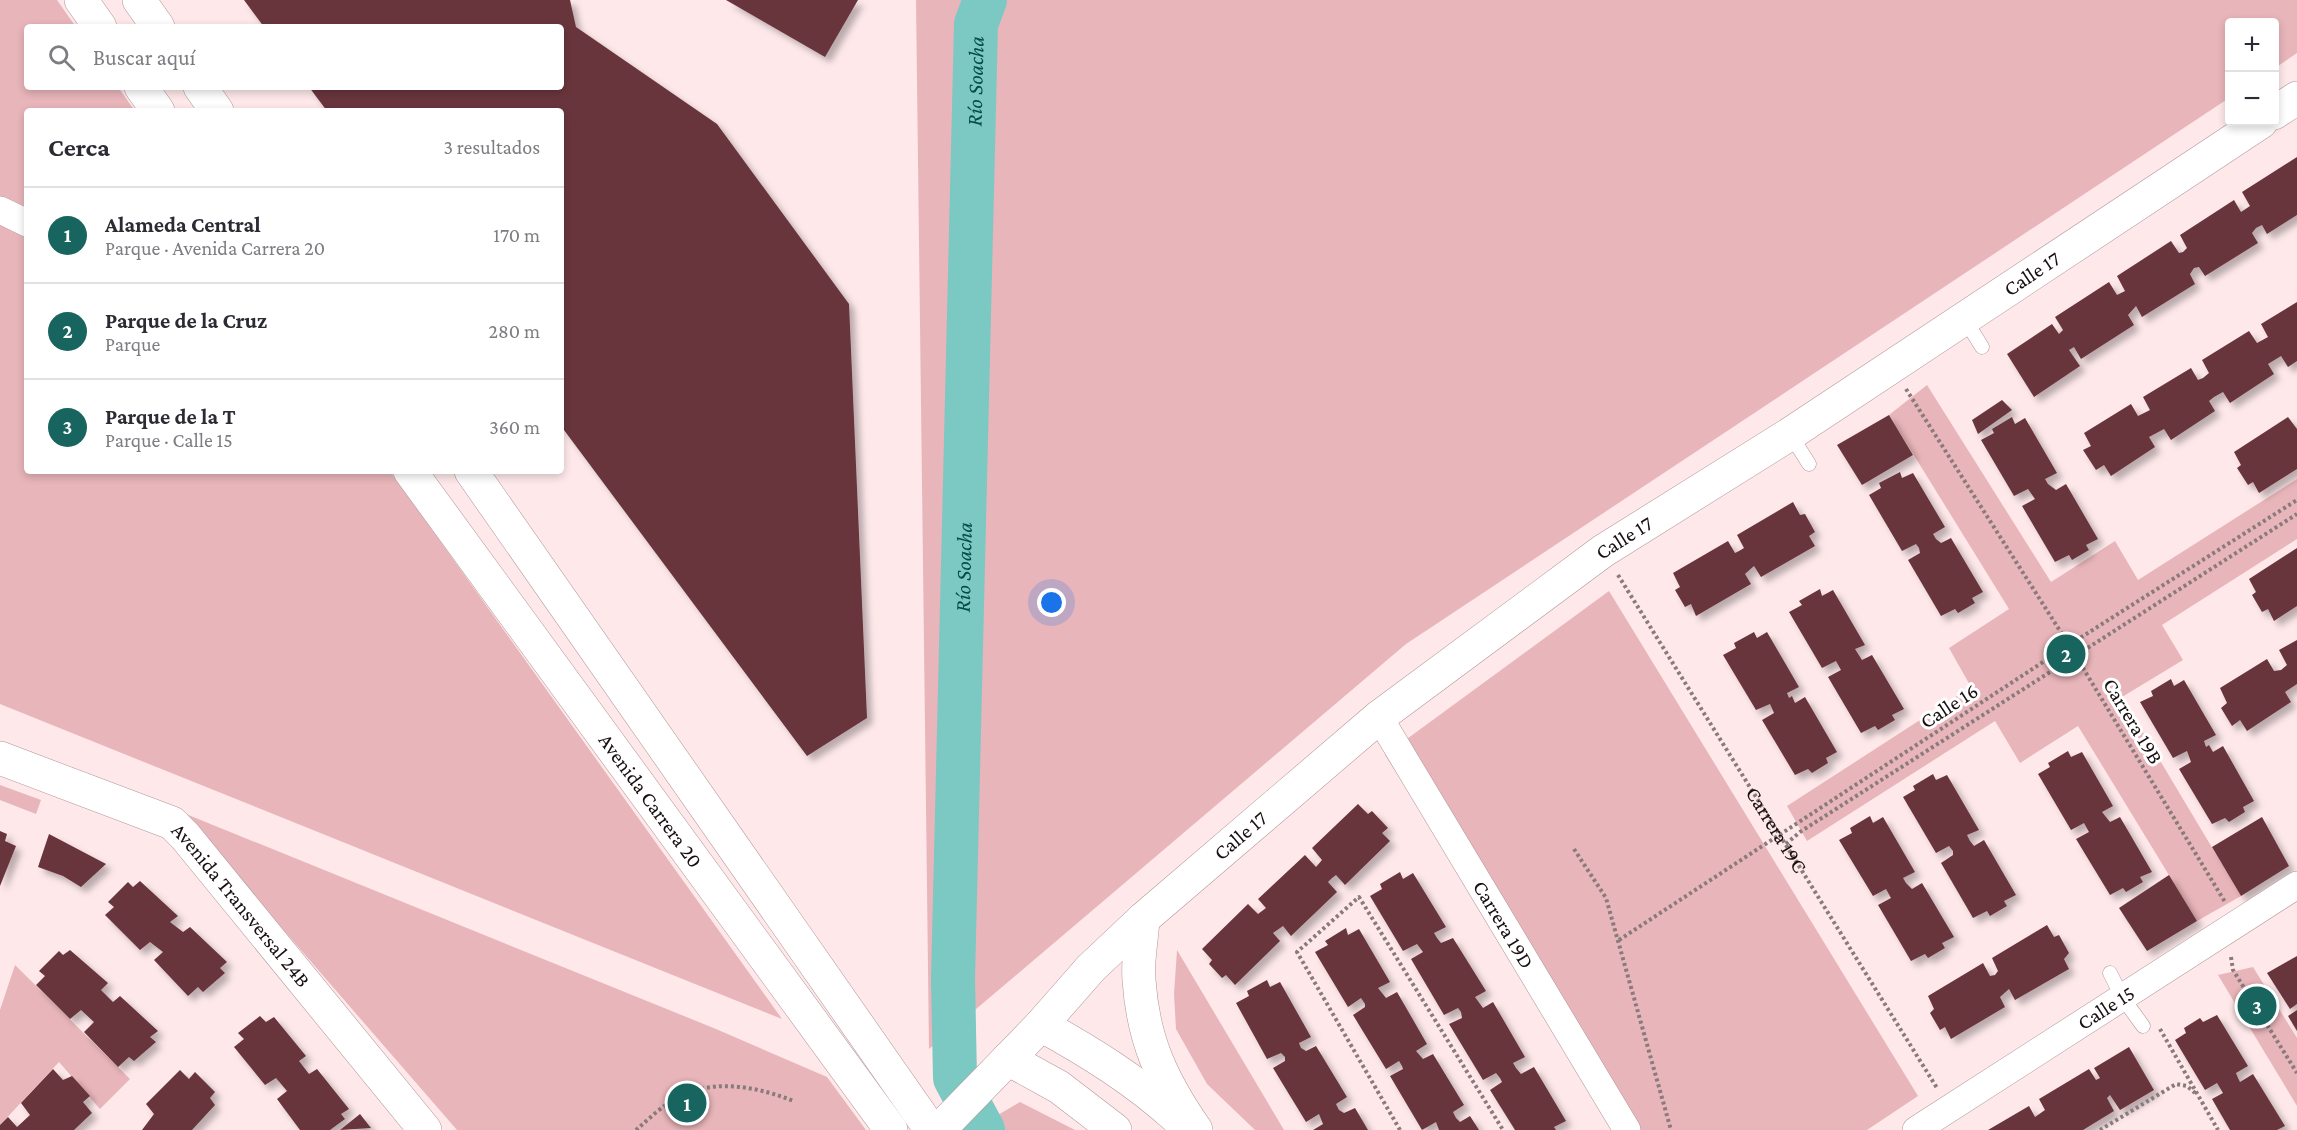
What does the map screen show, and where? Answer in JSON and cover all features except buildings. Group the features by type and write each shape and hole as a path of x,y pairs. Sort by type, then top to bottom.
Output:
{"street":[{"path":"81,0 98,24"},
{"path":"139,0 156,24"},
{"path":"143,90 156,108"},
{"path":"203,90 215,108"},
{"path":"2279,110 2297,98"},
{"name":"Calle 17","path":"940,1126 1041,1026 1091,968 1143,919 1379,717 1603,551 1791,434 2255,126"},
{"path":"0,210 24,222"},
{"name":"Avenida Carrera 20","path":"412,474 891,1130"},
{"name":"Avenida Carrera 20","path":"473,474 940,1126"},
{"name":"Carrera 19D","path":"1379,717 1627,1130"},
{"name":"Avenida Transversal 24B","path":"0,758 172,823 425,1130"},
{"name":"Calle 15","path":"1923,1128 2297,885"},
{"path":"1143,919 1138,978 1147,1037 1170,1092 1196,1130"},
{"path":"1041,1026 1090,1052 1146,1090 1191,1130"},
{"path":"1008,1059 1059,1087 1115,1130"}],"lane":[{"path":"1964,318 1982,346"},
{"path":"1791,434 1809,464"},
{"path":"2110,973 2122,997 2143,1026"}],"path":[{"name":"Carrera 19B","path":"1894,366 1909,397 2069,645 2226,904 2226,931 2233,970 2297,1073"},
{"name":"Calle 16","path":"1619,940 2069,645 2297,500"},
{"path":"1786,844 1800,832 2297,514"},
{"name":"Carrera 19C","path":"1603,551 1949,1109"},
{"path":"1574,849 1606,898 1671,1130"},
{"path":"1400,1130 1297,952 1359,897 1503,1130"},
{"path":"2143,1026 2159,1027 2218,1130"},
{"path":"636,1130 658,1111 685,1094 729,1084 794,1101"},
{"path":"2100,1130 2176,1084 2187,1086 2197,1095"}],"shaded area":[{"path":"0,0 57,0 74,24 24,24 24,90 120,90 133,108 24,108 24,474 392,474 782,1019 0,704"},
{"path":"916,0 2297,0 2297,53 2279,65 2279,18 2225,18 2225,101 1406,644 929,1049"},
{"path":"1927,385 2051,582 2115,541 2138,580 2297,479 2297,539 2162,625 2183,660 2122,697 2241,896 2197,921 2078,726 2020,763 1995,721 1807,841 1787,806 1971,687 1949,648 2009,609 1889,415"},
{"path":"1609,591 1918,1096 1867,1130 1629,1130 1385,755"},
{"path":"0,785 41,800 36,814 0,800"},
{"path":"181,812 716,1029 827,1077 866,1130 457,1130"},
{"path":"1177,950 1284,1130 1255,1130 1207,1084 1176,1029 1174,994"},
{"path":"15,965 130,1079 100,1109 59,1062 0,1125 0,1010"},
{"path":"2253,967 2297,1038 2297,1106 2218,975"},
{"path":"1020,1102 1075,1130 972,1130"}],"waterway":[{"name":"Río Soacha","path":"983,1130 955,1078 953,979 976,24 985,0"}],"place":[{"name":"Parque de la Cruz","path":"2066,654"},
{"name":"Parque de la T","path":"2257,1006"},
{"name":"Alameda Central","path":"687,1103"}]}
